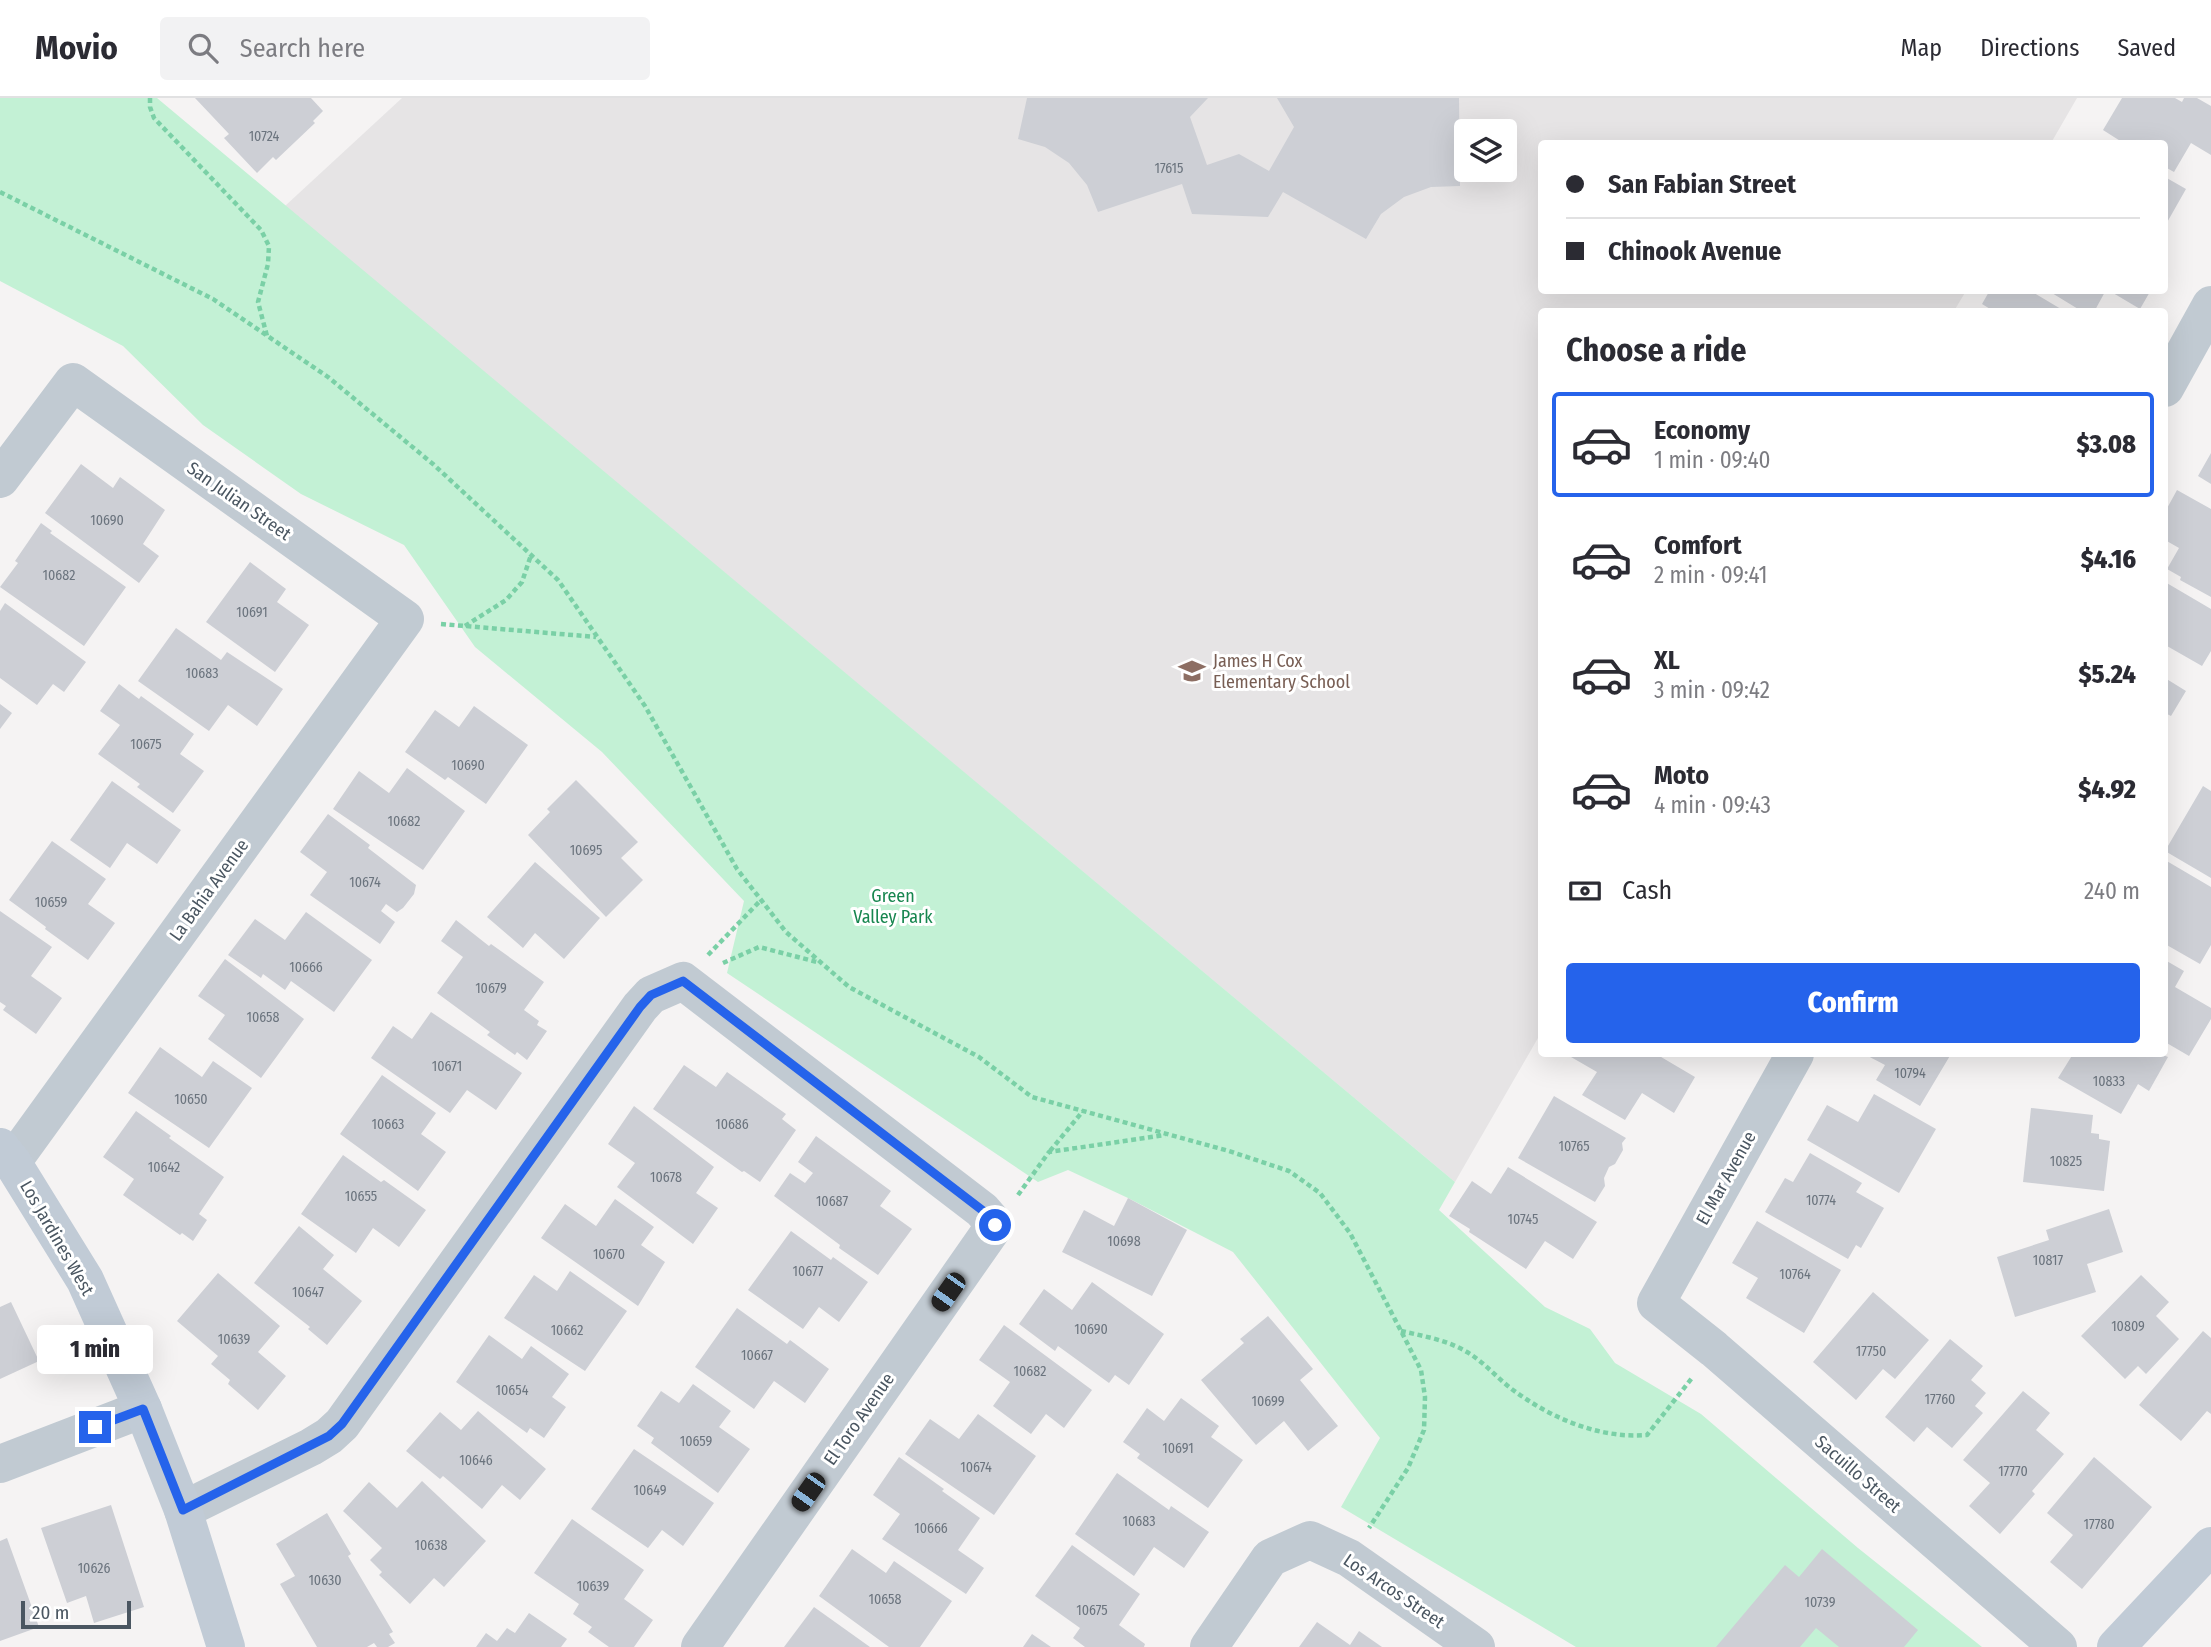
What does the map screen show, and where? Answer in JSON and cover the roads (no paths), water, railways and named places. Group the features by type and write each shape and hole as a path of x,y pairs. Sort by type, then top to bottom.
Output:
{"street":[{"path":"2168,383 2211,305"},
{"name":"San Julian Street","path":"0,479 73,382 405,619"},
{"name":"La Bahia Avenue","path":"6,1154 405,619"},
{"name":"El Toro Avenue","path":"183,1510 311,1447 342,1424 640,1007 651,995 683,981 982,1210 995,1225 700,1647"},
{"name":"El Mar Avenue","path":"1656,1303 1793,1057"},
{"name":"Los Jardines West","path":"6,1154 85,1280 143,1409 183,1510 226,1647"},
{"name":"Sacuillo Street","path":"1656,1303 1714,1349 2058,1647"},
{"path":"0,1464 143,1409"},
{"name":"Los Arcos Street","path":"1209,1647 1270,1558 1310,1540 1349,1558 1475,1647"},
{"path":"2116,1647 2211,1546"}],"place":[{"name":"James H Cox Elementary School","path":"1192,671"}],"park label":[{"name":"Green Valley Park","path":"893,906"}]}
